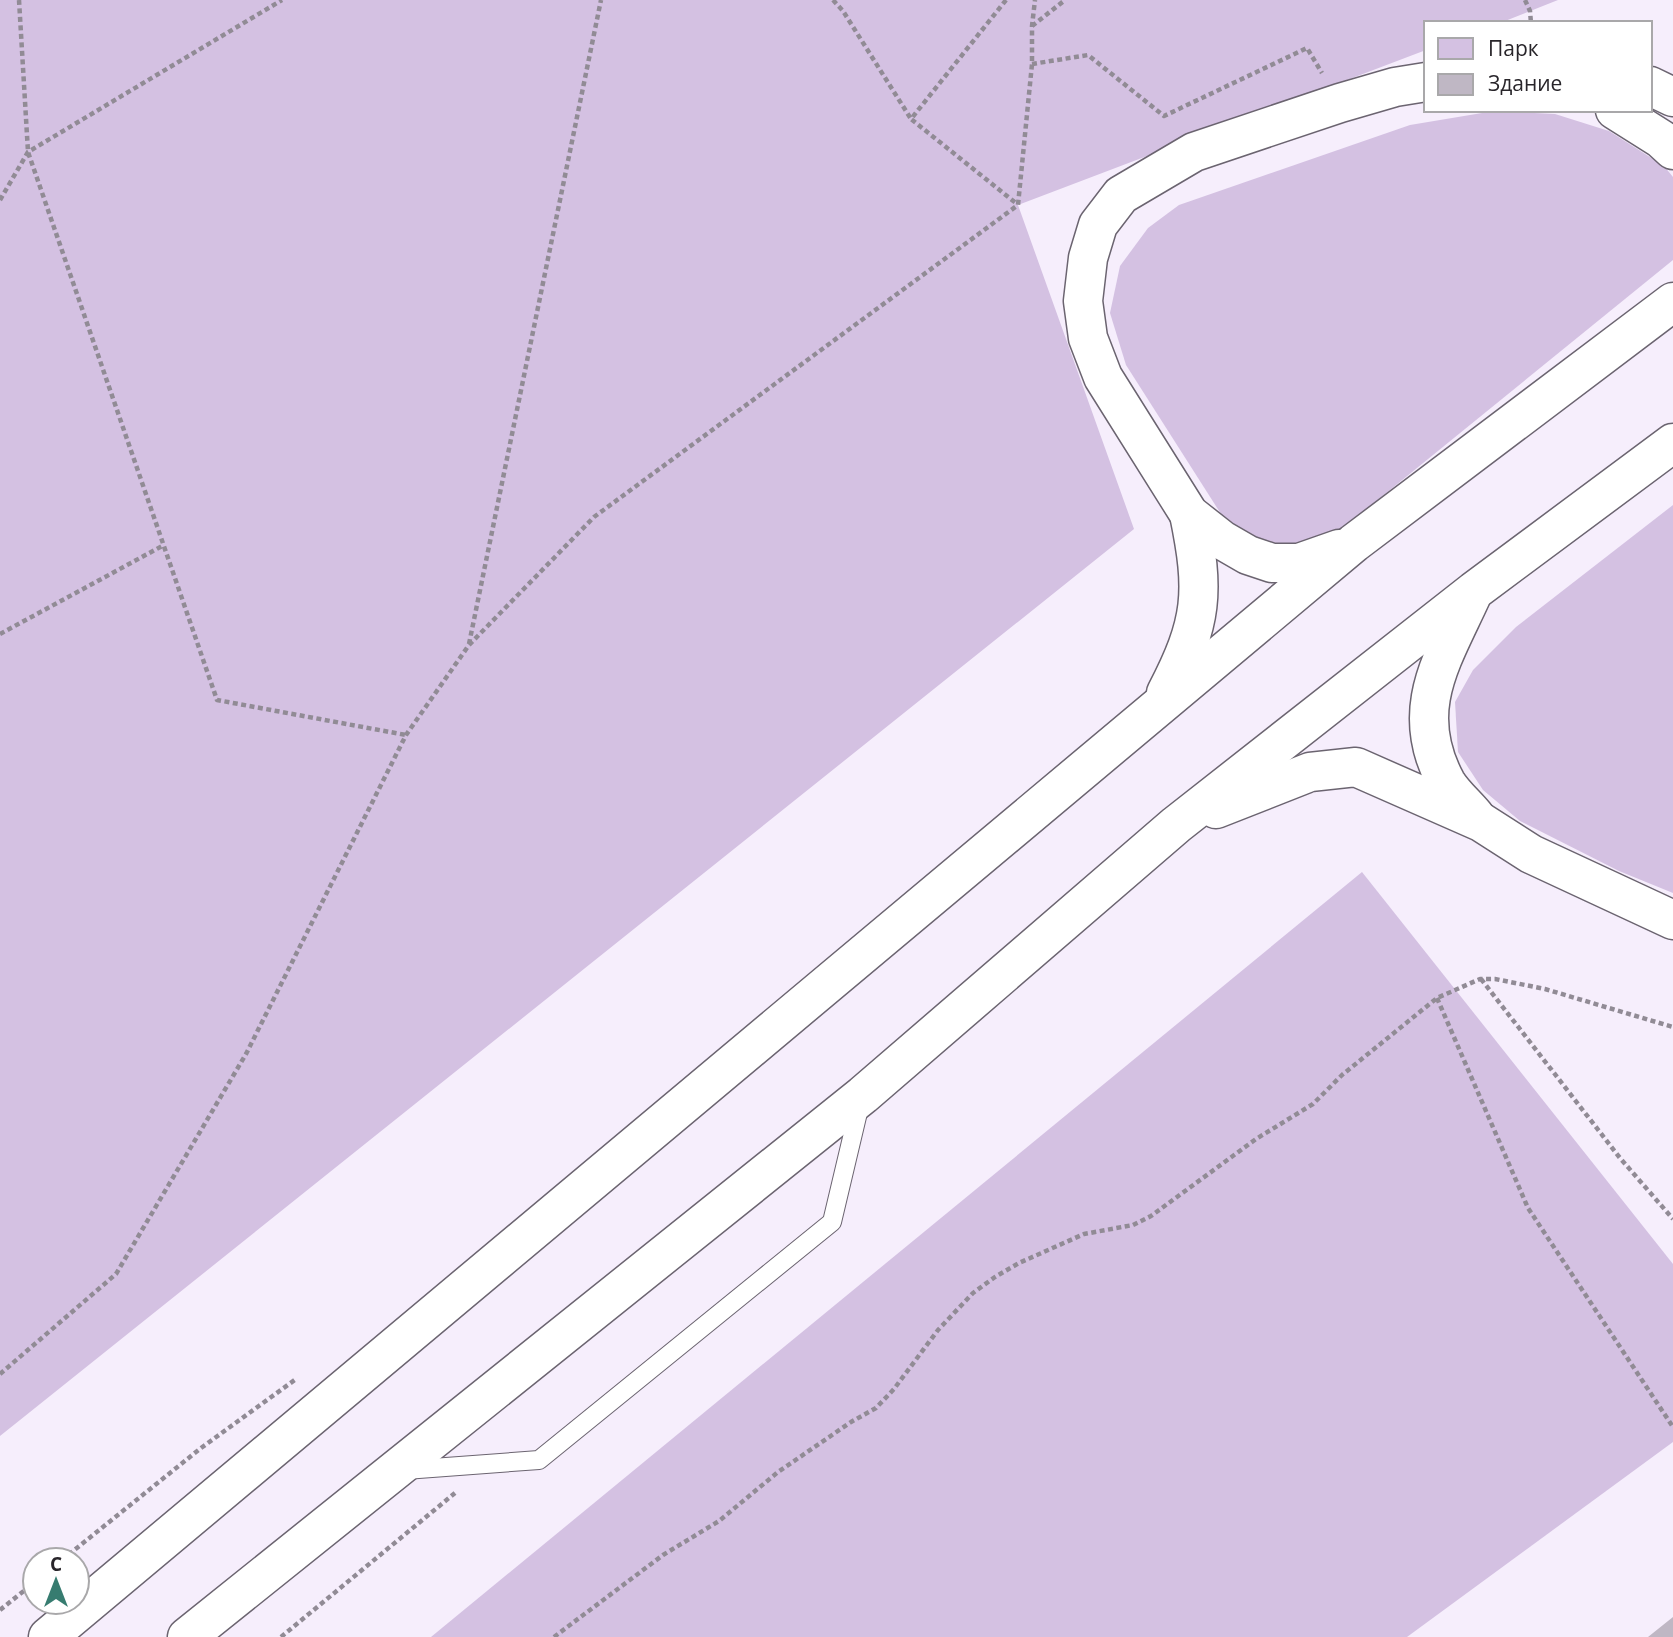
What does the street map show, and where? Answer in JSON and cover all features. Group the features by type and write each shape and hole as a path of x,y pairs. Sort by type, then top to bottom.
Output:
{"highway":[{"path":"1354,543 1326,555 1298,562 1272,562 1248,555 1222,540 1189,514 1103,377 1088,338 1083,301 1088,258 1098,225 1121,195 1194,152 1340,103 1395,87 1424,82"},
{"path":"1652,87 1673,97"},
{"path":"1618,112 1661,139 1673,150"},
{"path":"48,1637 1354,543 1673,302"},
{"path":"187,1637 863,1095 1175,825 1474,591 1673,443"},
{"path":"1161,704 1181,664 1196,623 1200,594 1199,568 1189,514"},
{"path":"1474,591 1430,693 1428,722 1432,749 1447,784 1481,822"},
{"path":"1175,825 1310,772 1356,767 1481,822 1531,854 1673,920"}],"lane":[{"path":"394,1471 539,1460 832,1223 863,1095"}],"path":[{"path":"19,0 28,152 217,701 406,735"},
{"path":"0,200 28,152 282,0"},
{"path":"469,645 601,0"},
{"path":"833,0 843,11 911,119 1018,205"},
{"path":"911,119 1006,0"},
{"path":"0,1374 116,1274 246,1054 406,735 469,645 594,517 1018,205 1032,64 1035,0"},
{"path":"1032,26 1065,0"},
{"path":"1525,0 1531,21"},
{"path":"1032,64 1088,55 1164,116 1307,48 1340,103"},
{"path":"0,634 164,545"},
{"path":"1480,979 1620,1158 1673,1219"},
{"path":"554,1637 663,1555 719,1521 778,1472 876,1408 894,1389 938,1329 973,1293 1019,1263 1084,1234 1133,1225 1151,1216 1256,1139 1313,1104 1342,1075 1437,998 1480,979 1495,979 1545,989 1673,1027"},
{"path":"1437,998 1528,1208 1673,1427"},
{"path":"79,1546 201,1448"},
{"path":"281,1637 491,1464"},
{"path":"0,1610 21,1593"}],"green space":[{"path":"0,0 1558,0 1505,21 1424,21 1424,51 1018,205 1134,529 0,1436"},
{"path":"1488,112 1514,112 1555,114 1609,131 1664,166 1673,177 1673,260 1332,537 1304,544 1276,543 1249,536 1221,514 1126,365 1110,313 1120,266 1148,228 1179,205 1410,125"},
{"path":"1673,505 1673,893 1619,871 1520,821 1483,790 1458,752 1455,702 1473,670 1516,627"},
{"path":"1362,872 1673,1264 1673,1442 1407,1637 431,1637"}],"building":[{"path":"1673,1617 1673,1637 1648,1637"}]}
